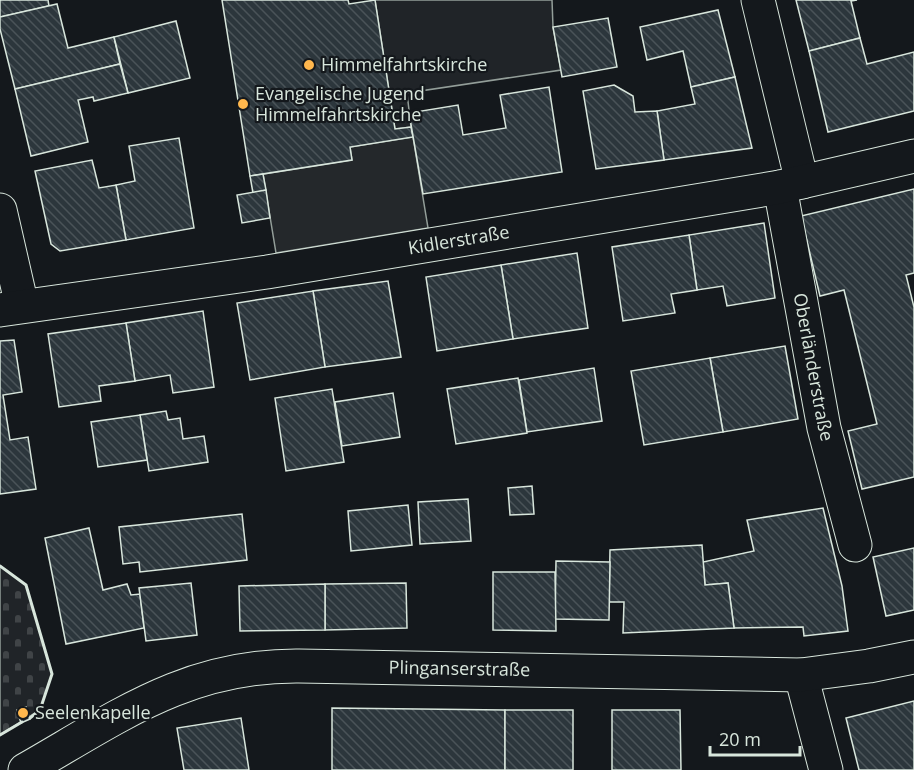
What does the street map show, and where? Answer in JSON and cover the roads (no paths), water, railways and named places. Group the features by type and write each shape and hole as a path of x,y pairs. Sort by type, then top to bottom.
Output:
{"street":[{"name":"Oberländerstraße","path":"758,0 791,184 824,428 855,545"},
{"name":"Kidlerstraße","path":"11,308 279,270 791,184 914,156"},
{"path":"0,210 11,308"},
{"name":"Plinganserstraße","path":"26,770 145,700 192,681 240,669 291,666 801,675 869,666 914,657"},
{"path":"801,675 826,770"}],"place":[{"name":"Himmelfahrtskirche","path":"309,65"},
{"name":"Evangelische Jugend Himmelfahrtskirche","path":"243,104"},
{"name":"Seelenkapelle","path":"23,713"}]}
